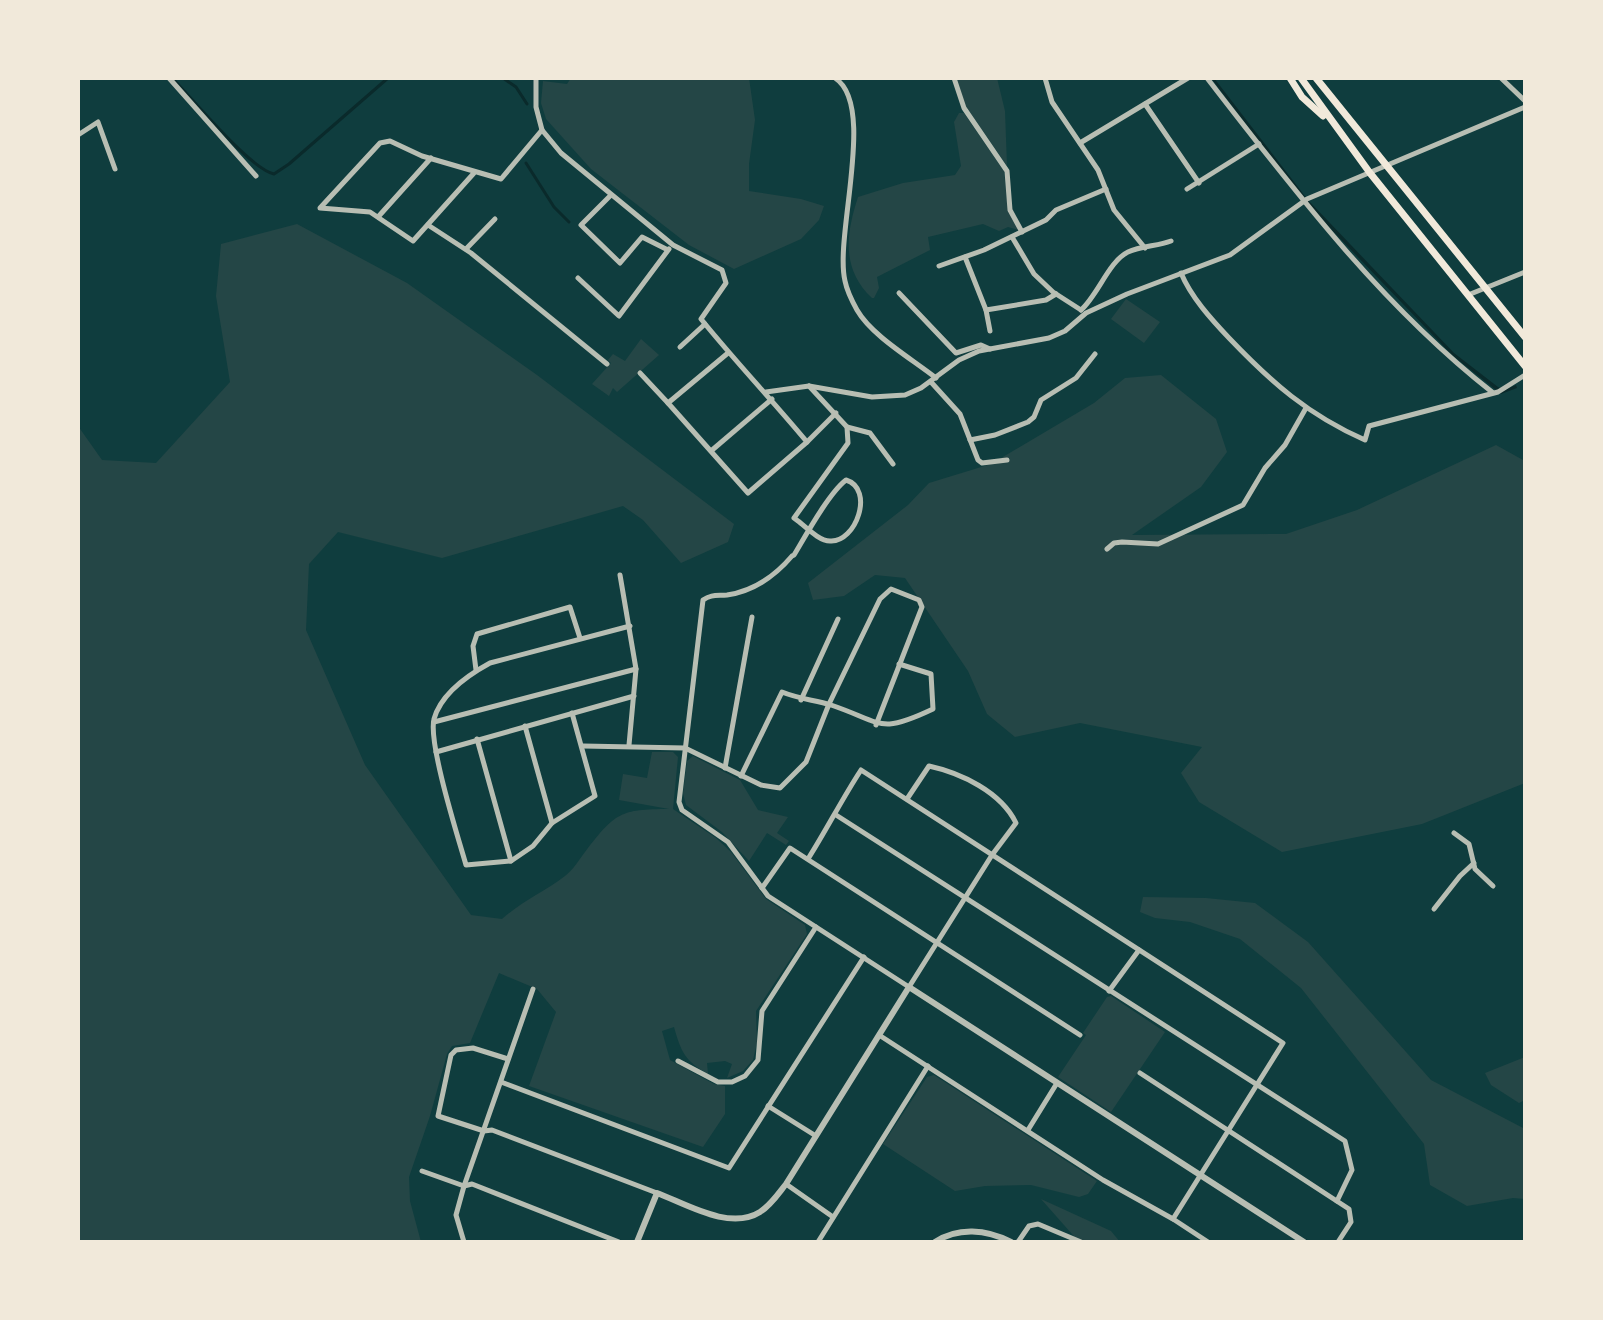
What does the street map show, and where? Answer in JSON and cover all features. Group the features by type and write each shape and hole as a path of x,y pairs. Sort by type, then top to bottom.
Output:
{"main road":[{"path":"1290,78 1302,97 1336,129"},
{"path":"1301,78 1370,173 1525,366"},
{"path":"1318,78 1525,337"}],"street":[{"path":"169,78 256,176"},
{"path":"536,78 536,107 542,130 561,153 671,248"},
{"path":"835,78 848,91 853,123 845,281 863,320 936,378"},
{"path":"954,78 964,108 1007,171 1010,210 1022,232"},
{"path":"1045,78 1052,102 1098,170 1114,210 1145,248"},
{"path":"1080,143 1188,78"},
{"path":"1207,78 1304,200 1422,331 1497,391"},
{"path":"1501,78 1525,101"},
{"path":"1145,104 1199,183"},
{"path":"1084,312 1230,255 1304,200 1525,107"},
{"path":"78,135 98,122 115,169"},
{"path":"474,173 413,241 370,212 320,208 380,143 390,141 474,173 501,179 542,130"},
{"path":"1187,189 1259,144"},
{"path":"377,217 431,158"},
{"path":"939,266 1012,237 1046,220 1056,210 1106,189"},
{"path":"611,195 581,225 620,263 642,237 722,270 726,283 701,319 807,442"},
{"path":"466,249 495,219"},
{"path":"428,225 466,249 607,364"},
{"path":"1012,237 1034,274 1056,294 1084,312"},
{"path":"766,392 809,386 872,397 905,395 930,382 959,360 991,349 1049,338 1065,331 1084,312 1118,260 1131,250 1171,241"},
{"path":"578,278 619,316 671,248"},
{"path":"965,257 986,310 990,331"},
{"path":"1468,295 1525,272"},
{"path":"1181,273 1214,322 1274,384 1306,408 1365,440 1369,426 1497,391 1525,375"},
{"path":"899,293 904,302 956,353 981,345 991,349"},
{"path":"986,310 1046,300 1056,294"},
{"path":"680,347 705,324"},
{"path":"668,403 728,353"},
{"path":"970,440 995,435 1028,422 1034,417 1041,400 1076,378 1095,354"},
{"path":"640,373 748,493 836,413"},
{"path":"930,382 960,414 975,456 982,463 1007,460"},
{"path":"809,386 847,427 848,443 794,518 824,540 831,542 850,530 860,512 862,498 855,484 849,480 841,484 824,509 794,555 780,571 753,588 728,595 709,596 703,600 680,807 728,842 768,896 1304,1242"},
{"path":"711,451 772,399"},
{"path":"1107,549 1114,543 1122,542 1158,544 1243,505 1265,468 1285,445 1306,408"},
{"path":"847,427 870,433 893,464"},
{"path":"620,575 636,669 629,745"},
{"path":"583,746 685,748 741,776 771,788 780,788 806,762 829,704 880,599 891,589 919,600 922,607 876,725"},
{"path":"476,670 473,646 477,634 570,607 580,638"},
{"path":"725,768 752,617"},
{"path":"801,700 838,619"},
{"path":"572,713 595,796 552,823 533,846 511,861 466,865 436,752 433,722 439,706 452,690 476,670 490,663 630,626"},
{"path":"741,776 782,692 801,700 829,704 876,725 903,723 933,709 931,674 899,664"},
{"path":"433,722 636,669"},
{"path":"436,752 634,696"},
{"path":"525,726 552,823"},
{"path":"477,739 511,861"},
{"path":"508,1059 473,1048 456,1050 451,1055 438,1116 484,1131 492,1130 726,1219 761,1211 786,1184 992,855 1016,823 1008,807 971,781 953,772 929,766 907,799"},
{"path":"808,859 861,770 1283,1043 1173,1219"},
{"path":"836,815 1345,1141 1352,1170 1337,1201"},
{"path":"1454,833 1469,844 1478,874 1493,886"},
{"path":"762,888 790,848 1080,1035"},
{"path":"1434,909 1474,863"},
{"path":"678,1061 718,1082 732,1082 745,1076 758,1060 762,1011 816,927"},
{"path":"1109,991 1139,950"},
{"path":"501,1082 729,1168 864,957"},
{"path":"464,1242 456,1215 533,989"},
{"path":"879,1035 1103,1180 1208,1242"},
{"path":"818,1242 928,1066"},
{"path":"1140,1073 1349,1209 1351,1222 1338,1242"},
{"path":"1028,1130 1057,1083"},
{"path":"768,1106 816,1136"},
{"path":"422,1171 464,1186 472,1184 619,1242"},
{"path":"786,1184 833,1217"},
{"path":"637,1242 657,1193"},
{"path":"1018,1242 1029,1226 1038,1224 1081,1242"},
{"path":"935,1242 956,1233 972,1231 1011,1242"}],"shaded area":[{"path":"571,78 749,78 755,120 749,191 824,206 819,220 801,239 734,269 689,245 591,169 546,119 541,103 543,81 567,84"},
{"path":"957,78 997,78 1005,111 1007,166 965,105"},
{"path":"1211,78 1308,200 1454,353 1498,387 1504,390 1516,385 1517,388 1501,394 1452,355 1305,202"},
{"path":"959,113 964,113 1004,171 1008,211 1019,230 1008,227 999,231 983,224 928,237 930,250 877,277 879,288 872,298 855,275 849,250 858,197 903,183 955,175 961,166 954,122"},
{"path":"297,224 407,283 537,375 734,524 728,542 681,563 643,520 623,506 442,558 338,532 309,564 306,630 365,765 471,915 502,919 568,874 612,821 629,812 669,809 619,800 623,774 647,778 652,752 673,752 678,757 673,809 716,838 731,852 766,899 805,925 807,934 756,1011 757,1043 753,1060 743,1071 727,1078 732,1064 725,1061 707,1063 708,1074 685,1055 674,1027 662,1031 670,1060 714,1084 725,1086 725,1114 703,1147 529,1086 556,1012 537,989 499,973 470,1043 452,1046 447,1054 409,1177 410,1201 421,1242 78,1242 78,426 102,460 156,463 230,382 216,296 221,244"},
{"path":"1126,299 1160,322 1144,343 1111,319"},
{"path":"641,339 659,355 617,392 613,388 609,396 592,384 611,363 608,360 613,354 625,361"},
{"path":"1161,375 1216,419 1227,452 1201,487 1132,535 1286,534 1357,510 1496,445 1523,460 1525,783 1422,824 1282,852 1199,802 1181,773 1202,747 1080,723 1015,737 987,714 968,671 905,578 875,575 844,596 813,600 808,583 908,505 929,483 991,464 1094,403 1125,378"},
{"path":"693,756 740,780 758,810 788,817 777,833 789,841 786,845 767,833 749,861 722,832 686,805 683,793 687,761"},
{"path":"1143,897 1255,903 1308,942 1431,1080 1525,1129 1525,1199 1513,1198 1467,1206 1430,1185 1424,1144 1301,988 1240,939 1190,922 1155,918 1140,912"},
{"path":"1111,996 1165,1032 1111,1112 1058,1077 1086,1035 1083,1033 1107,997"},
{"path":"1525,1057 1525,1100 1519,1103 1491,1085 1485,1073"},
{"path":"934,1075 1097,1181 1088,1194 1079,1197 1031,1185 985,1186 955,1191 883,1144 927,1077"},
{"path":"1041,1199 1111,1231 1120,1242 1079,1242"}],"waterway":[{"path":"172,78 236,147 274,174 388,78"},
{"path":"503,78 516,87 527,104"},
{"path":"526,163 554,207 569,222"}]}
